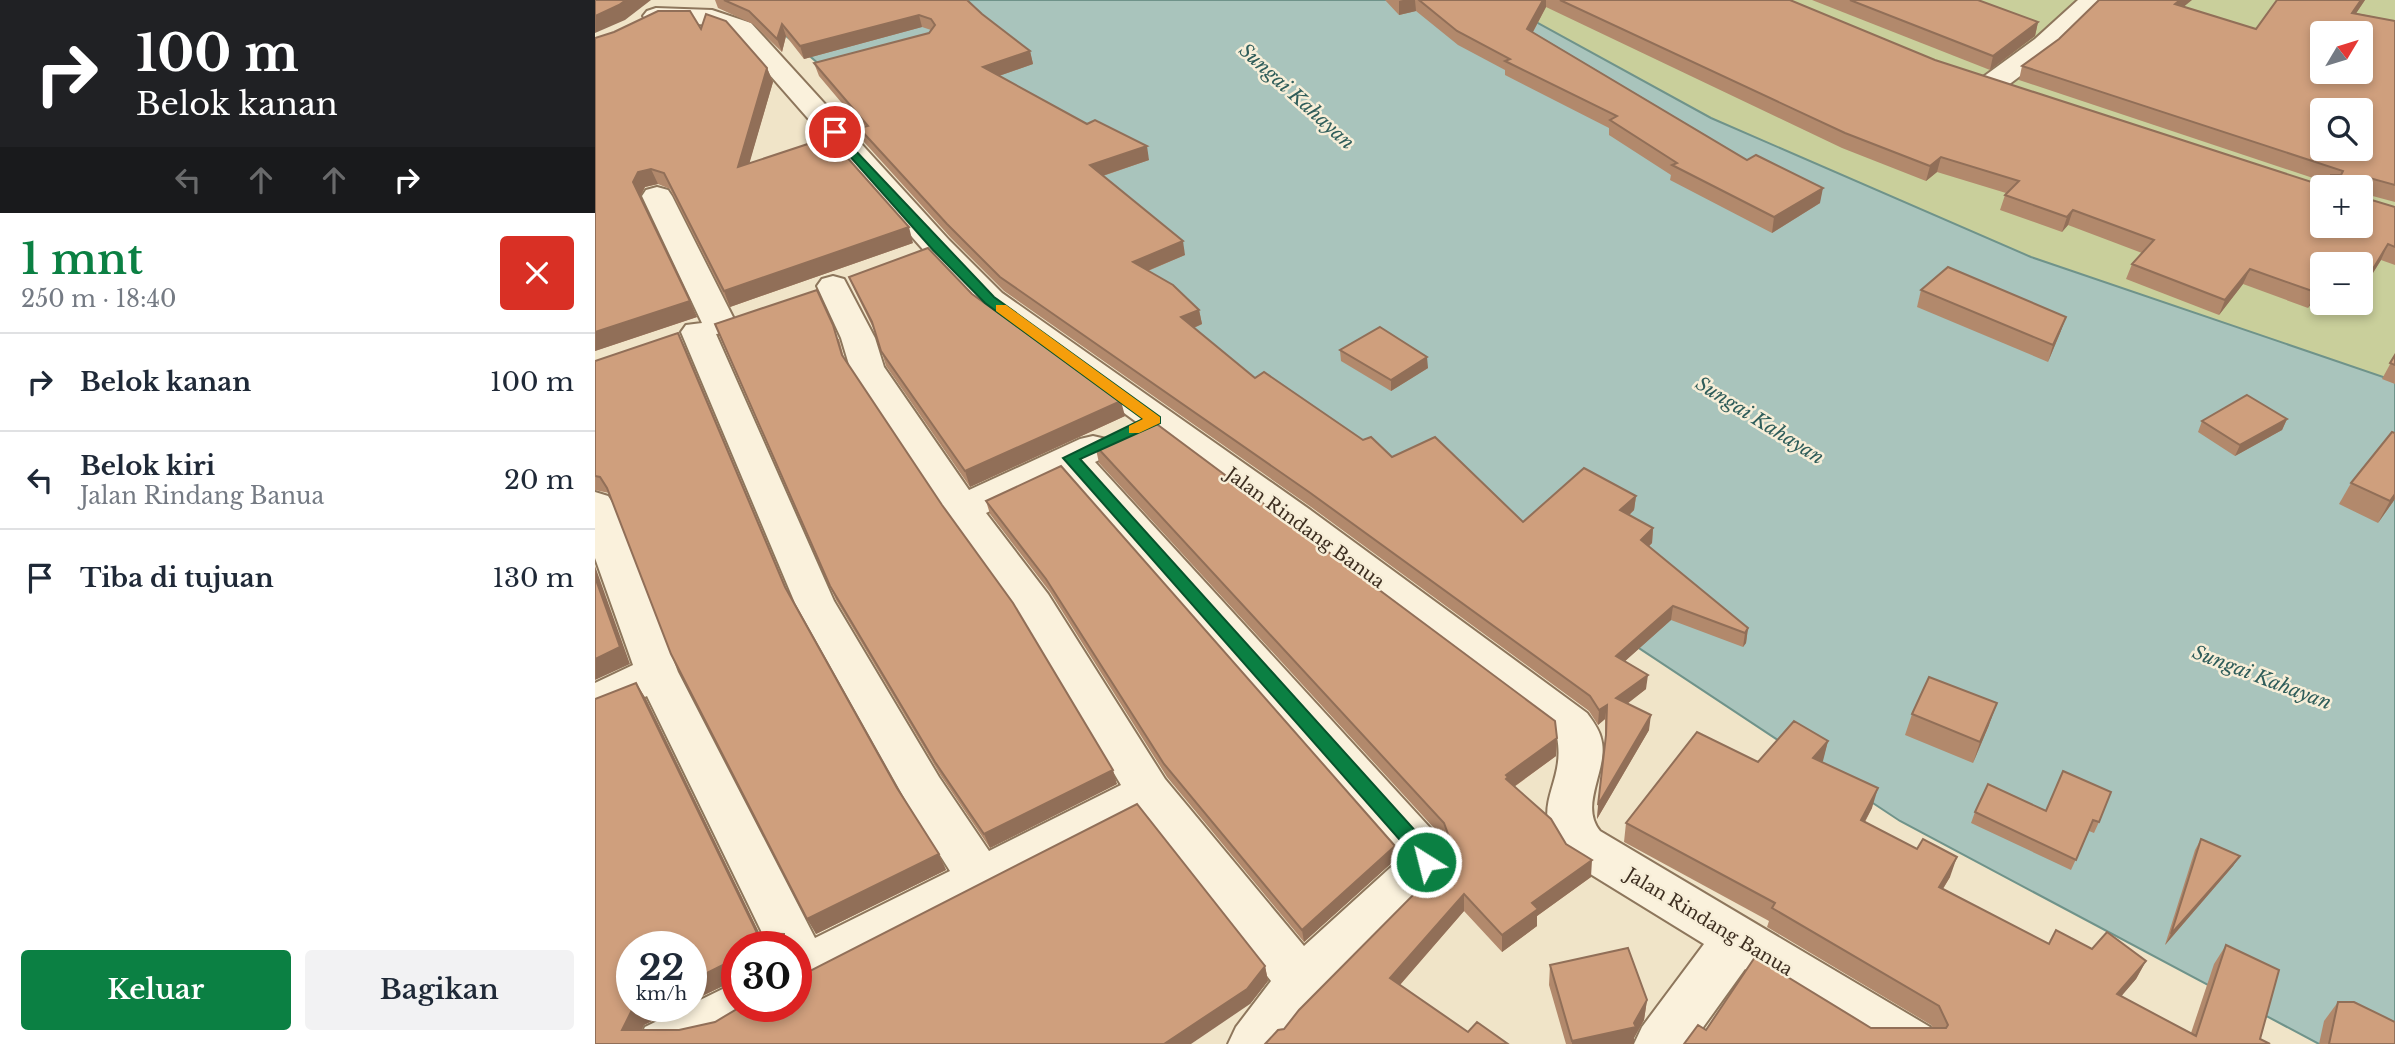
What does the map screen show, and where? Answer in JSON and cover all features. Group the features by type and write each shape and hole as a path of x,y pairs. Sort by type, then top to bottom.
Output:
{"street":[{"path":"1993,83 2044,45 2093,0"},
{"name":"Jalan Rindang Banua","path":"653,15 732,21 796,71 920,254 990,300 1154,420 1295,518 1572,725 1580,735 1568,818 1572,836 1737,940 1912,1044"},
{"path":"1965,73 2023,93"},
{"path":"657,196 815,603 923,790 981,879"},
{"path":"868,273 820,291 858,338 867,368 962,509 1034,606 1150,792 1302,981"},
{"path":"962,509 1154,420"},
{"path":"1070,458 1426,856 1421,870 1302,981 1254,1044"},
{"path":"595,505 657,672 784,931"},
{"path":"595,702 657,672"},
{"path":"812,954 883,926 981,879 1150,792"},
{"path":"1660,1044 1737,940"},
{"path":"663,1044 721,1013"}],"green space":[{"path":"1496,0 2395,0 2395,381 2031,257 1711,118"}],"water":[{"name":"Sungai Kahayan","path":"744,0 1496,0 1711,118 2031,257 2395,381 2395,1044 2319,1044 1900,821 1385,480 957,182"}],"building":[{"path":"595,0 626,0 595,16"},
{"path":"724,0 967,0 1030,51 983,67 1087,124 1095,120 1147,146 1090,165 1183,241 1133,262 1173,285 1199,310 1181,317 1255,378 1264,372 1363,440 1371,437 1392,457 1435,437 1523,522 1584,468 1636,496 1620,510 1653,528 1641,540 1748,628 1745,633 1673,606 1616,656 1648,675 1616,698 1651,715 1598,805 1607,705 1599,710 1590,696 1309,492 1000,277 859,128 868,126 814,63 929,33 935,25 931,19 919,15 800,46 782,24 777,39 749,11"},
{"path":"1419,0 1543,0 1527,29 1747,160 1756,155 1823,188 1774,217 1672,165 1677,163 1610,120 1617,116 1505,61 1510,59 1457,31"},
{"path":"1560,0 1790,0 1935,60 2310,181 2310,238 2373,238 2373,200 2395,207 2395,247 2388,244 2373,269 2373,252 2310,252 2310,290 2250,269 2225,300 2132,264 2154,240 2073,210 2067,217 2005,195 2019,181 1941,157 1930,166 1845,133"},
{"path":"1850,0 1978,0 2038,22 1993,56"},
{"path":"2099,0 2180,0 2175,4 2256,29 2277,0 2361,0 2352,13 2395,21 2395,185 2373,179 2373,175 2341,175 2343,171 2312,161 2373,161 2373,98 2310,98 2310,160 2022,66 2059,39"},
{"path":"658,11 690,11 701,29 706,14 726,21 767,68 738,167 829,137 909,227 724,291 664,173 651,169 638,172 633,182 690,301 595,332 595,38"},
{"path":"928,248 972,294 1121,401 965,471 881,351 872,322 849,277"},
{"path":"1948,267 2066,317 2053,345 1921,290"},
{"path":"817,290 833,325 842,355 942,505 1013,603 1113,770 984,834 935,762 830,586 715,324"},
{"path":"1380,327 1427,357 1391,380 1340,350"},
{"path":"678,333 785,587 897,788 939,854 807,919 671,654 607,488 600,477 595,476 595,361"},
{"path":"2247,395 2287,419 2240,445 2202,421"},
{"path":"1150,419 1555,721 1557,738 1506,775 1506,779 1551,819 1566,844 1592,860 1532,903 1538,909 1502,935 1464,894 1390,978 1468,1032 1477,1022 1508,1044 1265,1044 1278,1030 1284,1029 1299,1010 1439,869 1452,845 1444,823 1095,445"},
{"path":"2392,432 2395,433 2395,494 2390,501 2351,483"},
{"path":"1061,466 1395,846 1302,930 1164,764 1046,579 986,501"},
{"path":"595,577 620,647 595,659"},
{"path":"1929,677 1997,703 1980,742 1912,714"},
{"path":"636,683 756,931 721,931 721,966 707,973 707,931 616,931 616,1022 626,1022 622,1030 679,1030 721,1018 721,1022 812,1022 812,970 1137,804 1265,966 1247,989 1164,1044 595,1044 595,699"},
{"path":"1794,721 1828,741 1813,758 1878,788 1861,820 1917,849 1923,839 1957,857 1939,887 2049,944 2056,930 2092,949 2107,932 2146,961 2117,994 2196,1036 2226,945 2279,970 2260,1039 2270,1044 1684,1044 1698,1025 1706,1030 1755,957 1871,1028 1946,1028 1948,1025 1939,1006 1772,908 1775,903 1626,823 1697,732 1758,762"},
{"path":"2063,771 2111,792 2099,822 2093,820 2076,860 1975,812 1988,784 2046,811"},
{"path":"2201,839 2240,856 2171,934"},
{"path":"1628,948 1647,1000 1634,1023 1636,1027 1572,1041 1550,965"},
{"path":"2338,1002 2354,1002 2395,1022 2395,1044 2329,1044"}],"slow traffic":[{"path":"1001,308 1154,420 1134,429"}],"route":[{"path":"835,132 938,247 990,300 1154,420 1070,458 1426,856 1426,862"}]}
